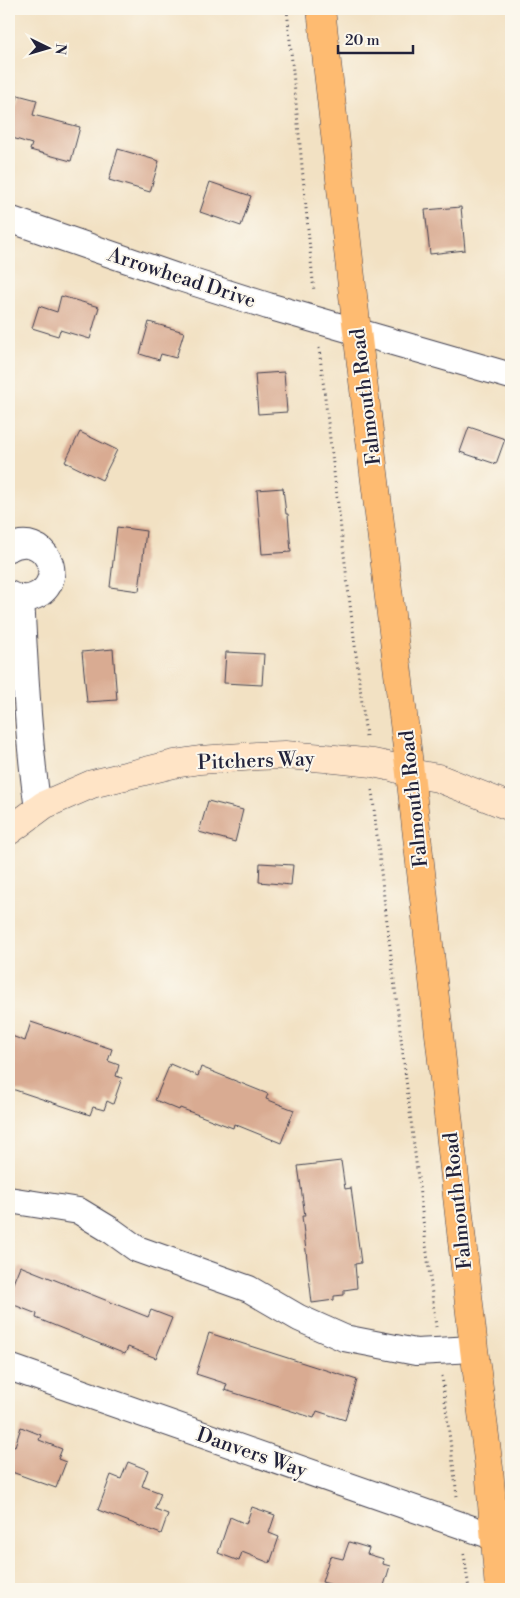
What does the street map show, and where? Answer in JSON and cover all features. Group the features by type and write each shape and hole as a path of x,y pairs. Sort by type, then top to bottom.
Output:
{"main road":[{"name":"Falmouth Road","path":"321,9 356,331 410,773 489,1468 500,1589"},
{"name":"Pitchers Way","path":"9,831 44,805 92,784 174,764 210,759 257,756 293,756 372,763 392,767 410,773 438,778 511,807"}],"street":[{"name":"Arrowhead Drive","path":"9,219 177,277 511,376"},
{"path":"9,548 18,544 34,546 42,550 51,564 49,582 45,589 38,595 30,598 15,596 38,809"},
{"path":"9,1200 79,1211 137,1249 249,1289 298,1318 344,1338 416,1352 474,1349"},
{"name":"Danvers Way","path":"9,1367 495,1537"}],"path":[{"path":"287,9 317,320 365,729"},
{"path":"373,793 382,881 469,1589"}],"building":[{"path":"18,95 37,100 33,115 80,127 71,161 30,150 32,144 9,137"},
{"path":"118,149 159,161 150,192 109,180"},
{"path":"210,182 251,196 241,226 200,212"},
{"path":"461,207 465,250 430,254 425,210"},
{"path":"61,296 99,307 90,339 60,330 58,336 32,328 39,306 57,312"},
{"path":"149,322 184,332 176,358 161,354 159,360 140,354"},
{"path":"284,372 287,412 258,414 255,374"},
{"path":"469,427 505,439 496,464 460,452"},
{"path":"80,432 117,450 102,480 65,462"},
{"path":"283,488 286,514 288,514 291,552 262,554 257,490"},
{"path":"117,527 146,531 139,591 110,587"},
{"path":"113,649 117,700 87,702 82,652"},
{"path":"226,652 264,654 262,685 224,683"},
{"path":"208,801 243,810 235,842 199,832"},
{"path":"260,863 293,865 291,885 259,882"},
{"path":"31,1022 112,1049 108,1061 119,1065 116,1076 122,1078 113,1104 107,1101 104,1110 93,1107 90,1115 9,1088 9,1035 25,1041"},
{"path":"170,1064 198,1076 201,1067 268,1094 266,1099 294,1110 281,1143 234,1124 233,1128 155,1100"},
{"path":"341,1161 345,1189 351,1188 361,1263 355,1264 357,1288 344,1290 344,1295 334,1296 334,1300 312,1303 302,1216 305,1216 298,1166"},
{"path":"20,1266 148,1317 151,1310 172,1318 156,1358 128,1347 125,1354 36,1318 37,1314 9,1303 9,1293"},
{"path":"209,1333 357,1380 345,1420 317,1411 314,1418 225,1390 227,1384 196,1374"},
{"path":"21,1427 41,1435 39,1440 62,1449 58,1459 66,1462 56,1488 9,1471 9,1444 15,1446"},
{"path":"128,1462 148,1470 142,1486 161,1493 155,1509 168,1514 161,1534 98,1510 111,1475 121,1479"},
{"path":"252,1507 275,1515 269,1533 279,1537 270,1563 242,1552 239,1561 218,1553 230,1517 246,1524"},
{"path":"349,1542 369,1548 367,1554 384,1559 383,1564 390,1566 383,1589 347,1589 322,1582 330,1556 343,1559"}]}
